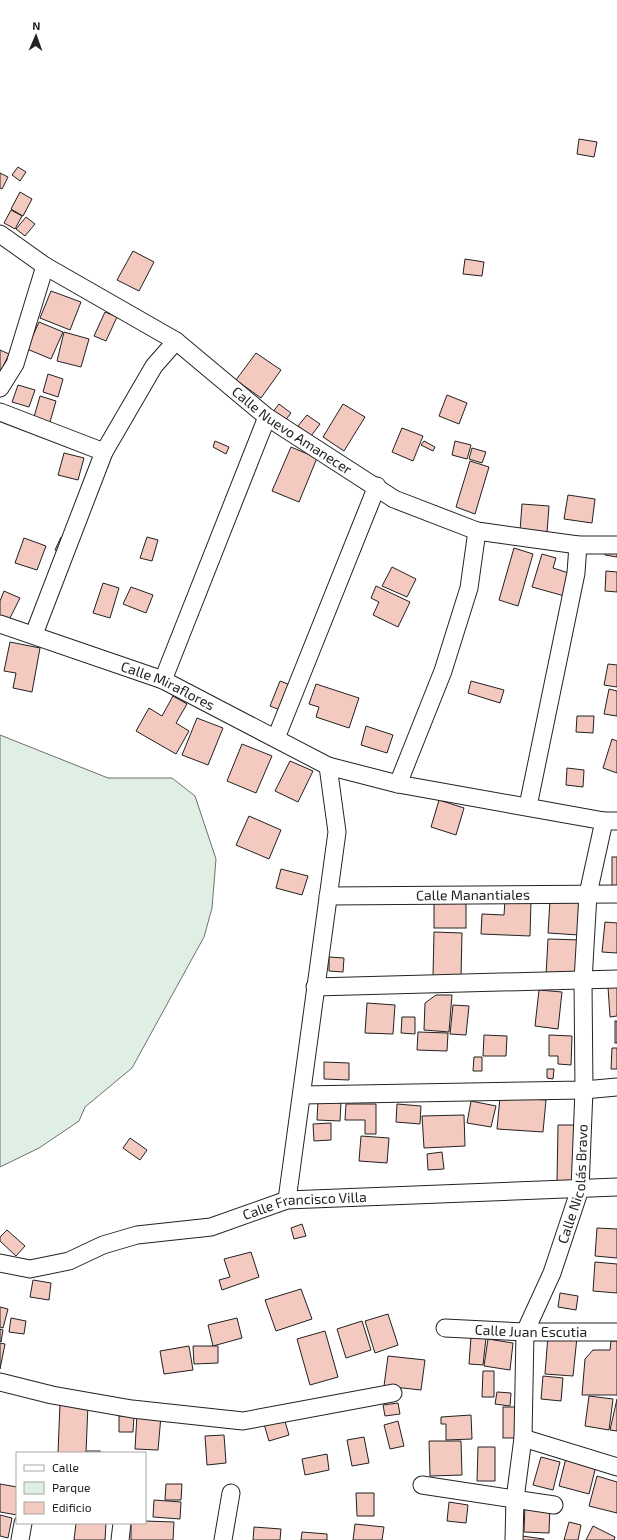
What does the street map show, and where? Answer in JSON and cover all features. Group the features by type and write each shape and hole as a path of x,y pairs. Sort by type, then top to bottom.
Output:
{"street":[{"name":"Calle Nuevo Amanecer","path":"0,234 45,266 176,341 267,417 377,486 394,499 477,530 578,545 617,545"},
{"path":"0,388 15,364 45,266"},
{"path":"34,634 104,452 154,366 176,341"},
{"path":"0,412 104,452"},
{"path":"163,680 267,417"},
{"path":"276,738 377,486"},
{"path":"398,784 446,664 469,588 477,530"},
{"path":"528,806 576,573 578,545"},
{"name":"Calle Miraflores","path":"0,624 34,634 163,680 328,766 398,784 611,821"},
{"path":"287,1200 337,832 328,766"},
{"name":"Calle Nicolás Bravo","path":"514,1540 515,1498 524,1438 525,1332 552,1273 580,1189 584,1090 583,981 588,894 611,821"},
{"name":"Calle Manantiales","path":"328,896 617,894"},
{"path":"315,987 617,979"},
{"path":"302,1095 584,1090 617,1087"},
{"name":"Calle Francisco Villa","path":"0,1263 30,1268 69,1261 103,1245 137,1235 211,1227 287,1200 617,1187"},
{"name":"Calle Juan Escutia","path":"445,1328 525,1332 617,1332"},
{"path":"0,1382 52,1395 132,1409 244,1421 393,1393"},
{"path":"524,1438 617,1467"},
{"path":"422,1485 554,1505"},
{"path":"223,1540 231,1493"},
{"path":"20,1540 23,1524"},
{"path":"120,1540 122,1524"}],"green space":[{"path":"0,735 108,778 172,778 195,796 216,859 212,908 204,937 132,1068 85,1107 79,1121 39,1148 0,1167"}],"building":[{"path":"579,139 597,142 594,157 577,154"},
{"path":"18,167 26,172 20,181 12,175"},
{"path":"0,173 8,177 2,189 0,188"},
{"path":"20,192 32,199 23,216 11,209"},
{"path":"11,210 22,216 15,229 4,223"},
{"path":"26,217 35,224 25,236 16,229"},
{"path":"133,251 154,262 139,291 117,280"},
{"path":"465,259 484,262 482,276 463,274"},
{"path":"51,291 81,302 70,330 40,318"},
{"path":"105,312 117,317 106,341 94,336"},
{"path":"39,322 63,332 51,359 27,349"},
{"path":"64,332 89,339 81,367 57,361"},
{"path":"0,350 9,354 0,373"},
{"path":"256,353 281,370 261,398 236,380"},
{"path":"48,374 63,379 58,397 43,392"},
{"path":"18,385 35,390 29,407 12,402"},
{"path":"447,395 467,403 459,424 439,416"},
{"path":"40,396 56,401 50,422 34,417"},
{"path":"279,404 291,413 284,422 272,413"},
{"path":"343,404 365,417 344,451 323,437"},
{"path":"307,415 320,424 311,436 298,426"},
{"path":"402,428 423,436 413,461 392,452"},
{"path":"215,441 229,447 226,454 213,447"},
{"path":"424,441 435,447 433,451 421,445"},
{"path":"455,441 471,445 467,459 452,455"},
{"path":"291,447 317,458 299,502 272,491"},
{"path":"472,448 486,452 482,463 469,459"},
{"path":"64,453 84,458 78,480 58,475"},
{"path":"470,461 489,467 475,514 456,507"},
{"path":"568,495 595,499 592,523 564,519"},
{"path":"522,504 549,506 547,533 520,531"},
{"path":"61,537 68,541 62,553 55,550"},
{"path":"147,537 158,540 152,561 140,558"},
{"path":"24,538 46,546 37,570 15,563"},
{"path":"514,548 533,554 518,606 499,600"},
{"path":"606,549 617,550 617,557 605,555"},
{"path":"542,554 556,558 553,568 575,575 568,597 532,587"},
{"path":"392,567 416,579 407,597 382,586"},
{"path":"606,571 617,572 617,592 605,591"},
{"path":"103,583 119,588 110,618 93,613"},
{"path":"376,586 410,602 398,627 373,615 379,602 371,598"},
{"path":"131,587 153,595 146,613 123,604"},
{"path":"4,591 20,598 9,620 0,616 0,601"},
{"path":"10,642 40,648 32,692 13,688 16,673 4,671"},
{"path":"608,664 617,665 617,687 604,685"},
{"path":"280,681 296,687 285,712 270,706"},
{"path":"471,681 504,690 500,703 468,693"},
{"path":"316,684 359,698 349,728 316,717 319,707 309,704"},
{"path":"609,689 617,691 617,716 604,714"},
{"path":"173,696 187,704 176,723 189,731 176,754 136,731 149,708 162,716"},
{"path":"577,716 594,716 593,733 576,732"},
{"path":"197,718 223,728 208,765 182,755"},
{"path":"366,726 393,735 387,753 361,745"},
{"path":"612,739 617,741 617,773 603,768"},
{"path":"242,744 272,756 256,793 227,781"},
{"path":"290,761 313,771 298,802 275,791"},
{"path":"567,768 584,770 583,787 566,785"},
{"path":"439,800 464,808 456,835 431,827"},
{"path":"249,816 281,830 269,859 236,845"},
{"path":"612,857 617,857 617,886 612,886"},
{"path":"281,869 308,876 302,895 276,888"},
{"path":"505,900 531,901 530,936 481,934 482,914 504,915"},
{"path":"550,900 581,901 579,935 548,933"},
{"path":"434,901 466,901 466,928 434,928"},
{"path":"605,922 617,923 617,953 602,952"},
{"path":"434,932 462,933 461,977 433,976"},
{"path":"548,939 582,940 581,977 546,975"},
{"path":"329,957 344,958 343,972 329,971"},
{"path":"617,986 617,1016 610,1017 608,987"},
{"path":"539,990 562,992 558,1029 535,1026"},
{"path":"436,995 452,995 449,1032 424,1030 425,1003"},
{"path":"367,1003 395,1005 393,1034 365,1033"},
{"path":"453,1005 469,1006 466,1035 450,1034"},
{"path":"402,1017 415,1017 415,1034 401,1033"},
{"path":"615,1021 617,1021 617,1043 615,1043"},
{"path":"418,1032 448,1033 447,1051 417,1050"},
{"path":"484,1035 507,1036 506,1056 483,1056"},
{"path":"549,1035 572,1036 571,1065 558,1064 558,1056 549,1056"},
{"path":"612,1048 617,1048 617,1069 611,1069"},
{"path":"474,1057 482,1057 482,1071 473,1071"},
{"path":"324,1062 349,1063 349,1080 324,1079"},
{"path":"547,1069 554,1069 553,1079 547,1078"},
{"path":"500,1097 546,1100 543,1132 497,1129"},
{"path":"318,1100 341,1102 340,1121 317,1120"},
{"path":"471,1101 496,1106 491,1127 467,1123"},
{"path":"346,1104 376,1104 376,1134 365,1134 365,1120 345,1120"},
{"path":"397,1104 421,1106 420,1124 396,1122"},
{"path":"464,1115 465,1146 424,1148 422,1116"},
{"path":"331,1123 331,1140 314,1141 313,1124"},
{"path":"558,1125 574,1125 574,1181 557,1181"},
{"path":"361,1136 389,1138 387,1163 359,1161"},
{"path":"130,1138 147,1150 140,1160 123,1148"},
{"path":"442,1152 444,1169 428,1170 427,1154"},
{"path":"302,1224 306,1236 294,1239 291,1228"},
{"path":"597,1228 617,1229 617,1258 595,1256"},
{"path":"7,1230 25,1246 16,1256 0,1241 0,1237"},
{"path":"251,1252 259,1277 222,1290 219,1280 230,1277 224,1259"},
{"path":"595,1262 617,1264 617,1293 593,1291"},
{"path":"33,1280 51,1283 49,1300 30,1297"},
{"path":"301,1289 312,1319 276,1331 265,1300"},
{"path":"560,1293 578,1296 576,1310 558,1307"},
{"path":"0,1307 8,1309 3,1328 0,1327"},
{"path":"388,1314 398,1345 375,1353 365,1321"},
{"path":"11,1318 26,1321 24,1334 9,1332"},
{"path":"237,1318 242,1338 213,1346 208,1325"},
{"path":"362,1321 371,1350 346,1358 337,1329"},
{"path":"0,1329 3,1330 1,1342 0,1341"},
{"path":"325,1331 338,1377 310,1385 297,1339"},
{"path":"548,1335 577,1337 573,1376 545,1374"},
{"path":"471,1337 486,1338 483,1365 469,1364"},
{"path":"488,1339 513,1343 510,1370 484,1366"},
{"path":"611,1341 617,1341 617,1395 582,1395 585,1359 593,1350 610,1350"},
{"path":"0,1343 5,1344 0,1369"},
{"path":"189,1346 193,1370 164,1374 160,1351"},
{"path":"193,1346 218,1346 218,1363 194,1364"},
{"path":"388,1356 425,1360 421,1390 384,1386"},
{"path":"483,1371 494,1371 494,1397 482,1397"},
{"path":"543,1376 563,1378 561,1401 541,1399"},
{"path":"497,1392 511,1393 510,1406 495,1404"},
{"path":"589,1396 613,1399 609,1430 585,1426"},
{"path":"617,1399 617,1431 610,1430"},
{"path":"60,1403 88,1404 86,1452 58,1452"},
{"path":"398,1403 400,1414 385,1416 383,1405"},
{"path":"503,1407 518,1407 518,1438 503,1438"},
{"path":"137,1414 161,1416 158,1450 135,1449"},
{"path":"471,1415 472,1439 446,1440 446,1424 441,1424 441,1417"},
{"path":"119,1416 134,1416 133,1432 119,1432"},
{"path":"284,1418 289,1435 269,1441 264,1424"},
{"path":"398,1421 404,1446 390,1449 384,1425"},
{"path":"224,1435 226,1463 207,1465 205,1436"},
{"path":"364,1437 369,1463 352,1466 347,1440"},
{"path":"429,1441 461,1441 462,1475 430,1476"},
{"path":"478,1447 495,1447 495,1481 477,1481"},
{"path":"87,1451 100,1451 100,1452"},
{"path":"327,1454 329,1470 305,1475 302,1459"},
{"path":"541,1457 560,1462 553,1490 533,1485"},
{"path":"566,1458 596,1466 589,1494 559,1486"},
{"path":"597,1476 617,1482 617,1513 589,1506"},
{"path":"0,1484 16,1487 16,1515 0,1512"},
{"path":"166,1484 182,1484 181,1500 165,1500"},
{"path":"356,1493 374,1493 374,1516 357,1516"},
{"path":"154,1500 181,1502 180,1519 153,1517"},
{"path":"449,1502 468,1505 466,1523 447,1521"},
{"path":"525,1504 550,1505 549,1533 524,1532"},
{"path":"0,1515 12,1518 8,1538 0,1536"},
{"path":"146,1521 174,1522 173,1540 131,1540 131,1524 146,1524"},
{"path":"569,1522 581,1525 578,1540 564,1540"},
{"path":"76,1524 106,1524 105,1540 74,1540"},
{"path":"355,1524 384,1527 382,1540 353,1540"},
{"path":"593,1526 615,1537 614,1540 586,1540"},
{"path":"254,1527 281,1529 280,1540 253,1540"},
{"path":"302,1532 327,1534 327,1540 301,1540"},
{"path":"522,1536 544,1539 544,1540 522,1540"}]}
